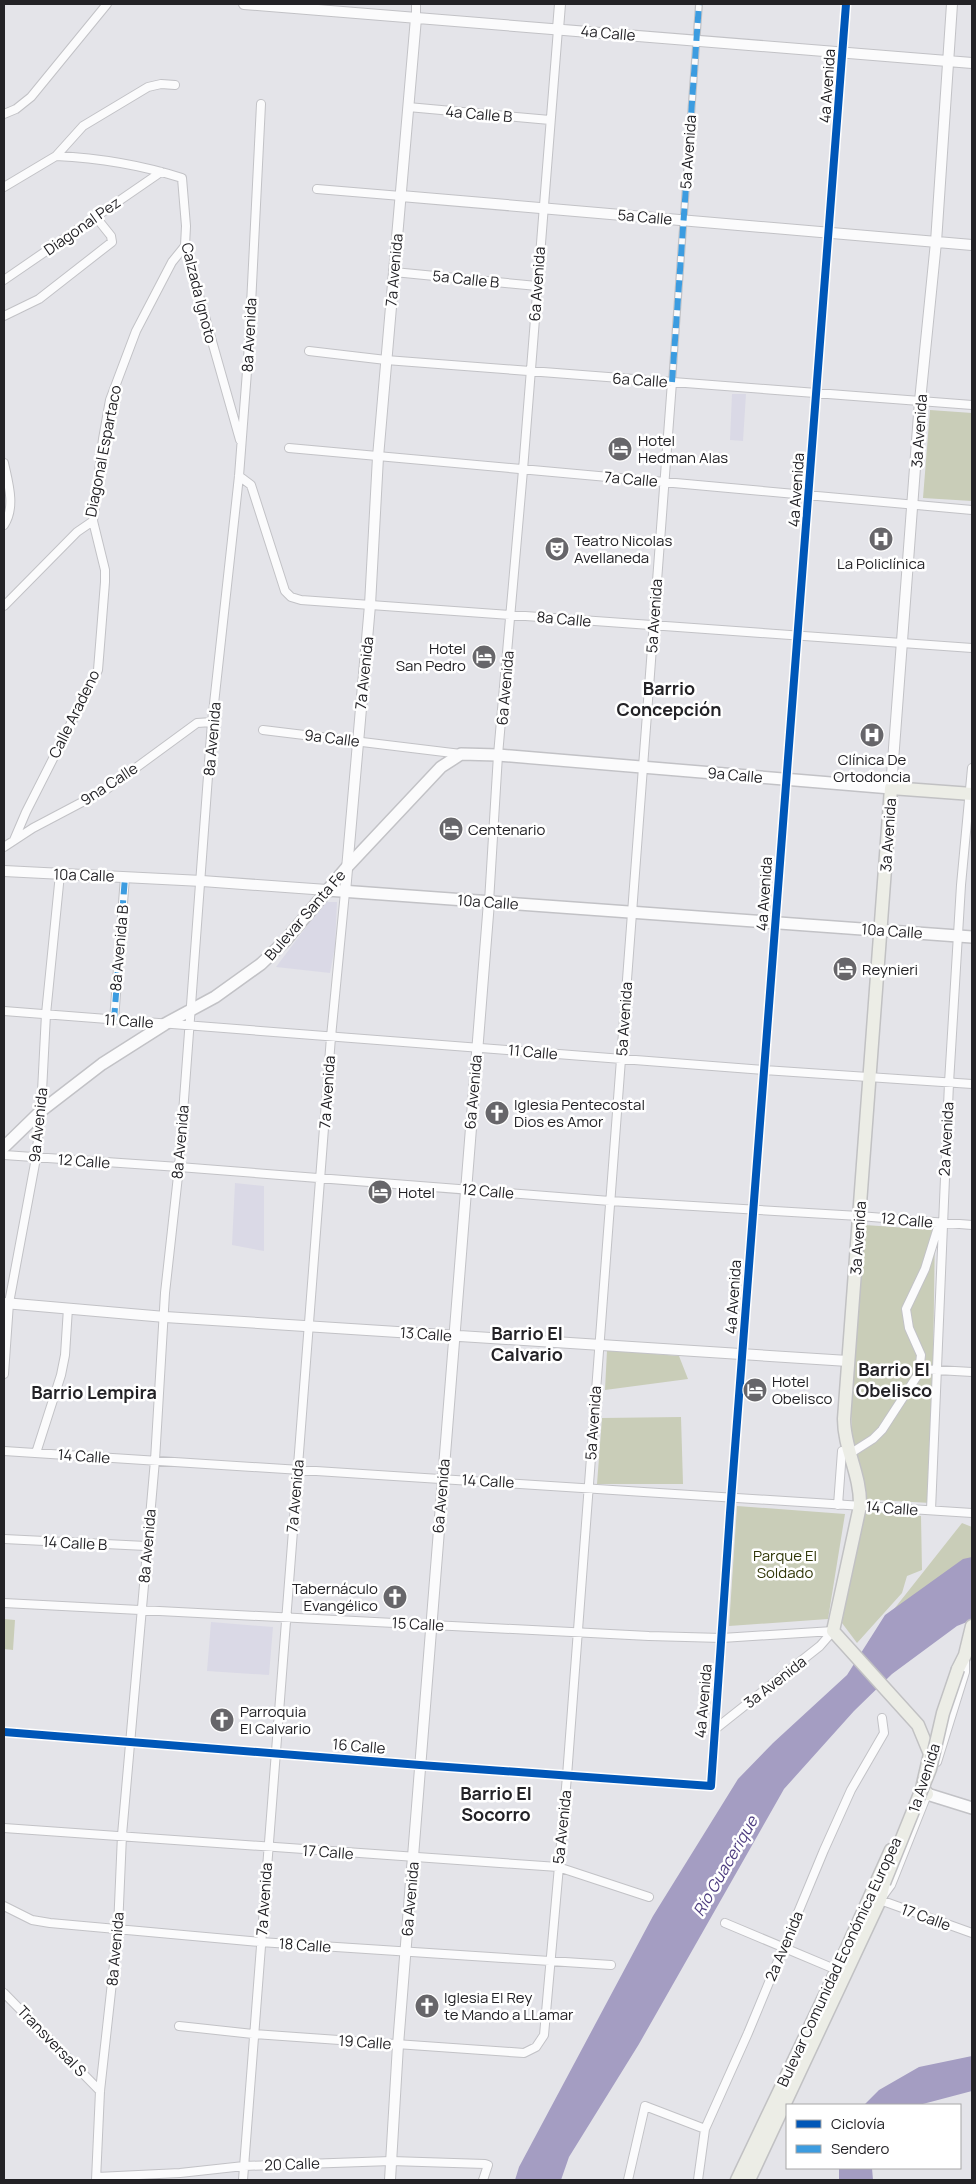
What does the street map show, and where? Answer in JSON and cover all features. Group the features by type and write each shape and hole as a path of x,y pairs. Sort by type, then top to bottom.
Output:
{"main road":[{"path":"461,754 498,755"},
{"name":"Bulevar Santa Fe","path":"4,1147 41,1111 102,1064 165,1024 215,997 261,964 286,941 347,866 441,767 461,754"},
{"name":"9a Calle","path":"498,755 971,794"},
{"name":"3a Avenida","path":"833,1631 860,1506 861,1489 846,1453 844,1431 892,788"},
{"name":"10a Calle","path":"327,890 972,937"},
{"name":"1a Avenida","path":"880,1900 884,1883 930,1769 945,1706 958,1669 968,1652 972,1626"},
{"path":"833,1631 912,1717 925,1739 930,1754 924,1789 928,1794 972,1808"},
{"name":"Bulevar Comunidad Económica Europea","path":"737,2180 837,1970 912,1801 925,1754 925,1739"},
{"name":"Bulevar Comunidad Económica Europea","path":"749,2180 880,1900"}],"street":[{"path":"4,114 16,109 31,97 107,4"},
{"name":"4a Calle","path":"244,4 972,63"},
{"name":"7a Avenida","path":"242,2180 331,1037 370,605 378,457 416,4"},
{"name":"6a Avenida","path":"390,2180 398,2045 489,902 498,755 560,4"},
{"name":"5a Avenida","path":"544,2035 578,1632 699,4"},
{"name":"4a Avenida","path":"711,1786 731,1499 797,635 810,495 846,4"},
{"name":"3a Avenida","path":"892,788 920,401 936,242 952,4"},
{"path":"4,187 56,156 83,126 148,87 161,84 176,85"},
{"name":"8a Avenida","path":"96,2178 100,2091 118,1928 122,1835 155,1460 165,1293 179,1167 202,881 212,722 242,443 249,345 261,104"},
{"name":"4a Calle B","path":"408,107 550,120"},
{"name":"Calzada Ignoto","path":"56,156 98,158 182,178 186,226 185,246 242,443"},
{"name":"Diagonal Pez","path":"4,280 161,172"},
{"name":"5a Calle","path":"317,189 972,245"},
{"path":"4,316 39,299 112,242 111,236 95,216"},
{"name":"Diagonal Espartaco","path":"4,606 77,532 93,521 104,433 118,376 130,346 172,262 185,246"},
{"name":"5a Calle B","path":"394,272 537,286"},
{"name":"6a Calle","path":"309,351 386,360 530,372 972,405"},
{"name":"7a Calle","path":"289,448 972,510"},
{"path":"4,463 10,494 9,513 4,525"},
{"name":"8a Calle","path":"239,476 251,485 285,591 290,597 301,600 972,648"},
{"name":"Calle Aradeno","path":"14,840 99,666 105,582 93,521"},
{"name":"9na Calle","path":"4,847 107,788 197,723 212,722"},
{"name":"9a Calle","path":"262,730 461,754"},
{"name":"2a Avenida","path":"931,1510 941,1222 958,936 972,768"},
{"name":"10a Calle","path":"4,871 202,881 327,890"},
{"name":"9a Avenida","path":"4,1374 6,1303 36,1158 41,1111 46,1014 60,874"},
{"name":"8a Avenida B","path":"114,1020 125,877"},
{"name":"11 Calle","path":"4,1011 869,1078 972,1084"},
{"name":"12 Calle","path":"4,1155 610,1201 859,1216 972,1225"},
{"path":"838,1505 846,1453 873,1439 882,1430 917,1378 921,1355 909,1328 906,1309 925,1269 941,1222"},
{"name":"13 Calle","path":"6,1303 165,1317 848,1361"},
{"path":"36,1453 61,1375 65,1355 68,1308"},
{"path":"920,1369 972,1372"},
{"name":"14 Calle","path":"4,1451 972,1513"},
{"name":"14 Calle B","path":"4,1539 146,1546"},
{"name":"15 Calle","path":"4,1603 722,1638 833,1631"},
{"name":"3a Avenida","path":"714,1730 820,1646 833,1631"},
{"name":"1a Avenida","path":"928,1794 965,1672 968,1652"},
{"name":"2a Avenida","path":"698,2180 705,2129 851,1790 884,1733 882,1718"},
{"name":"16 Calle","path":"4,1732 711,1786"},
{"name":"Bulevar Comunidad Económica Europea","path":"880,1900 891,1885 928,1794"},
{"name":"17 Calle","path":"4,1828 558,1867 649,1897"},
{"name":"17 Calle","path":"880,1900 972,1933"},
{"name":"18 Calle","path":"4,1906 32,1920 260,1942 611,1965"},
{"path":"725,1923 837,1970"},
{"name":"Transversal S","path":"4,1992 100,2091"},
{"name":"19 Calle","path":"178,2026 253,2034 524,2053 536,2047 544,2035"},
{"path":"628,2180 645,2106 705,2129"},
{"name":"20 Calle","path":"96,2178 180,2173 244,2166 391,2161 488,2165 483,2180"}],"shaded area":[{"path":"732,394 746,394 743,441 730,440"},
{"path":"325,902 337,902 335,946 330,973 276,967"},
{"path":"235,1183 264,1186 264,1251 232,1245"},
{"path":"211,1622 273,1627 269,1675 207,1671"}],"green space":[{"path":"930,410 972,413 972,501 923,498"},
{"path":"865,1225 935,1230 931,1503 856,1499 848,1361"},
{"path":"607,1350 679,1356 688,1379 605,1390"},
{"path":"681,1417 683,1484 597,1484 602,1418"},
{"name":"Parque El Soldado","path":"737,1506 845,1514 828,1619 729,1626"},
{"path":"863,1511 921,1516 922,1570 907,1576 902,1593 857,1643 842,1623"},
{"path":"962,1523 972,1527 972,1575 885,1641 868,1642"},
{"path":"4,1619 15,1620 13,1650 4,1649"}],"water":[{"name":"Río Guacerique","path":"972,1557 972,1620 957,1626 892,1674 854,1711 784,1789 639,2044 569,2157 561,2180 515,2180 519,2167 653,1916 738,1779 773,1743 847,1675 885,1615 963,1559"},
{"path":"972,2056 972,2091 923,2104 865,2104 879,2090 919,2067"},
{"path":"839,2169 872,2169 873,2180 839,2180"}],"marked path":[{"path":"672,382 699,4"},
{"path":"114,1020 125,877"}],"cycle path":[{"path":"4,1732 711,1786 730,1513 846,4"}],"place":[{"name":"Hotel Hedman Alas","path":"620,449"},
{"name":"La Policlínica","path":"881,539"},
{"name":"Teatro Nicolas Avellaneda","path":"557,549"},
{"name":"Hotel San Pedro","path":"484,657"},
{"name":"Clínica De Ortodoncia","path":"872,735"},
{"name":"Centenario","path":"451,829"},
{"name":"Reynieri","path":"845,969"},
{"name":"Iglesia Pentecostal Dios es Amor","path":"497,1113"},
{"name":"Hotel","path":"380,1192"},
{"name":"Hotel Obelisco","path":"755,1390"},
{"name":"Tabernáculo Evangélico","path":"395,1597"},
{"name":"Parroquia El Calvario","path":"222,1720"},
{"name":"Iglesia El Rey te Mando a LLamar","path":"427,2006"}],"district":[{"name":"Barrio Concepción","path":"669,698"},
{"name":"Barrio El Calvario","path":"527,1344"},
{"name":"Barrio El Obelisco","path":"894,1379"},
{"name":"Barrio Lempira","path":"94,1392"},
{"name":"Barrio El Socorro","path":"496,1804"}]}
